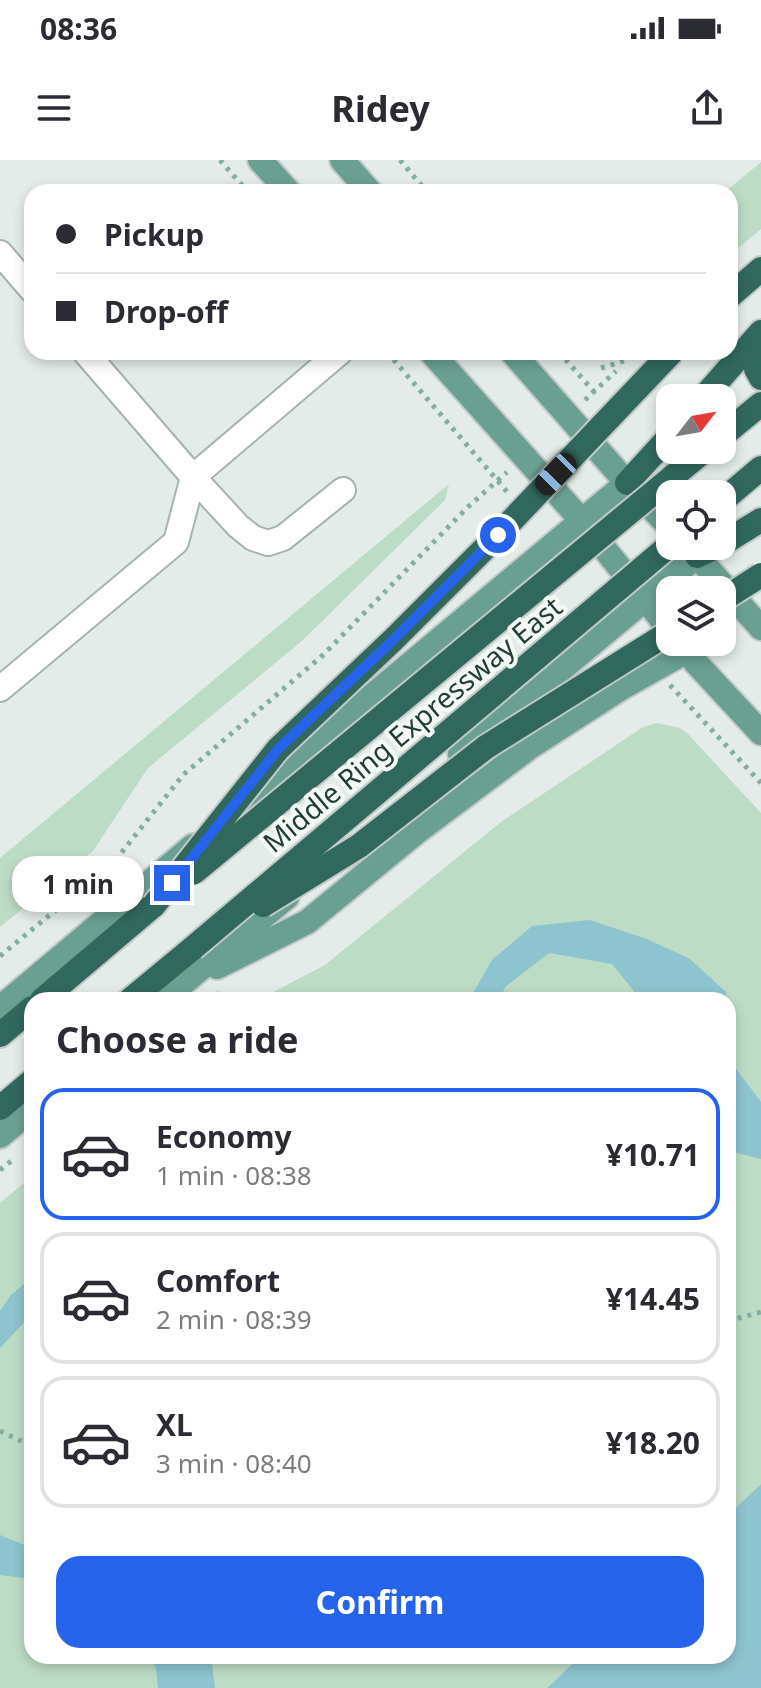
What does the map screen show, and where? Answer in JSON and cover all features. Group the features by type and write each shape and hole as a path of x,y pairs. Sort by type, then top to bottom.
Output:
{"highway":[{"path":"738,289 761,269"},
{"path":"760,334 756,369 761,378"},
{"path":"738,359 760,334"},
{"path":"51,992 154,905 278,749 435,598 664,360"},
{"path":"715,384 737,360"},
{"path":"736,425 761,404"},
{"path":"627,483 656,451"},
{"name":"Middle Ring Expressway East","path":"154,905 688,464"},
{"path":"736,489 761,468"},
{"path":"736,536 761,520"},
{"name":"Middle Ring Expressway East","path":"193,948 656,557"},
{"path":"736,591 761,575"},
{"path":"140,992 193,948 359,846 486,747 656,640"},
{"path":"0,1035 24,1015"},
{"path":"0,1108 24,1088"}],"main road":[{"path":"260,160 282,184"},
{"path":"342,160 363,184"},
{"path":"438,360 582,521 656,613"},
{"path":"519,360 656,513"},
{"path":"0,1008 627,483"},
{"path":"172,992 691,560"},
{"path":"714,560 761,628"},
{"path":"173,992 307,922 418,831 530,747 669,656"},
{"path":"691,656 761,733"},
{"path":"0,1136 24,1116"}],"lane":[{"path":"0,253 24,281"},
{"path":"92,360 193,477 253,538 268,543 283,538 343,490"},
{"path":"2,684 176,542 193,477 331,360"}],"path":[{"path":"220,160 241,184"},
{"path":"400,160 420,184"},
{"path":"569,416 627,360"},
{"path":"601,368 625,362"},
{"path":"0,956 114,862 183,775 323,655 469,506 524,456"},
{"path":"736,1319 761,1312"},
{"path":"0,1431 24,1442"}],"green space":[{"path":"761,162 761,229 738,248 738,184 735,184"},
{"path":"449,484 445,500 302,641 148,768 93,851 0,927 0,858"},
{"path":"657,723 680,728 761,813 761,1484 736,1507 736,992 273,992 325,965 501,822 643,727"},
{"path":"24,1183 24,1664 572,1664 547,1688 0,1688 0,1203"}],"water":[{"path":"590,920 647,939 690,959 726,992 635,992 612,964 549,953 505,987 503,992 474,992 492,960 532,926"},
{"path":"736,1069 761,1102 761,1159 737,1153"},
{"path":"24,1284 24,1322 0,1348 0,1311"},
{"path":"761,1484 761,1688 547,1688 572,1664 736,1664 736,1507"},
{"path":"0,1535 24,1545 24,1578 0,1575"},
{"path":"154,1664 212,1664 215,1688 158,1688"}],"route":[{"path":"172,883 278,749 498,535"}]}
